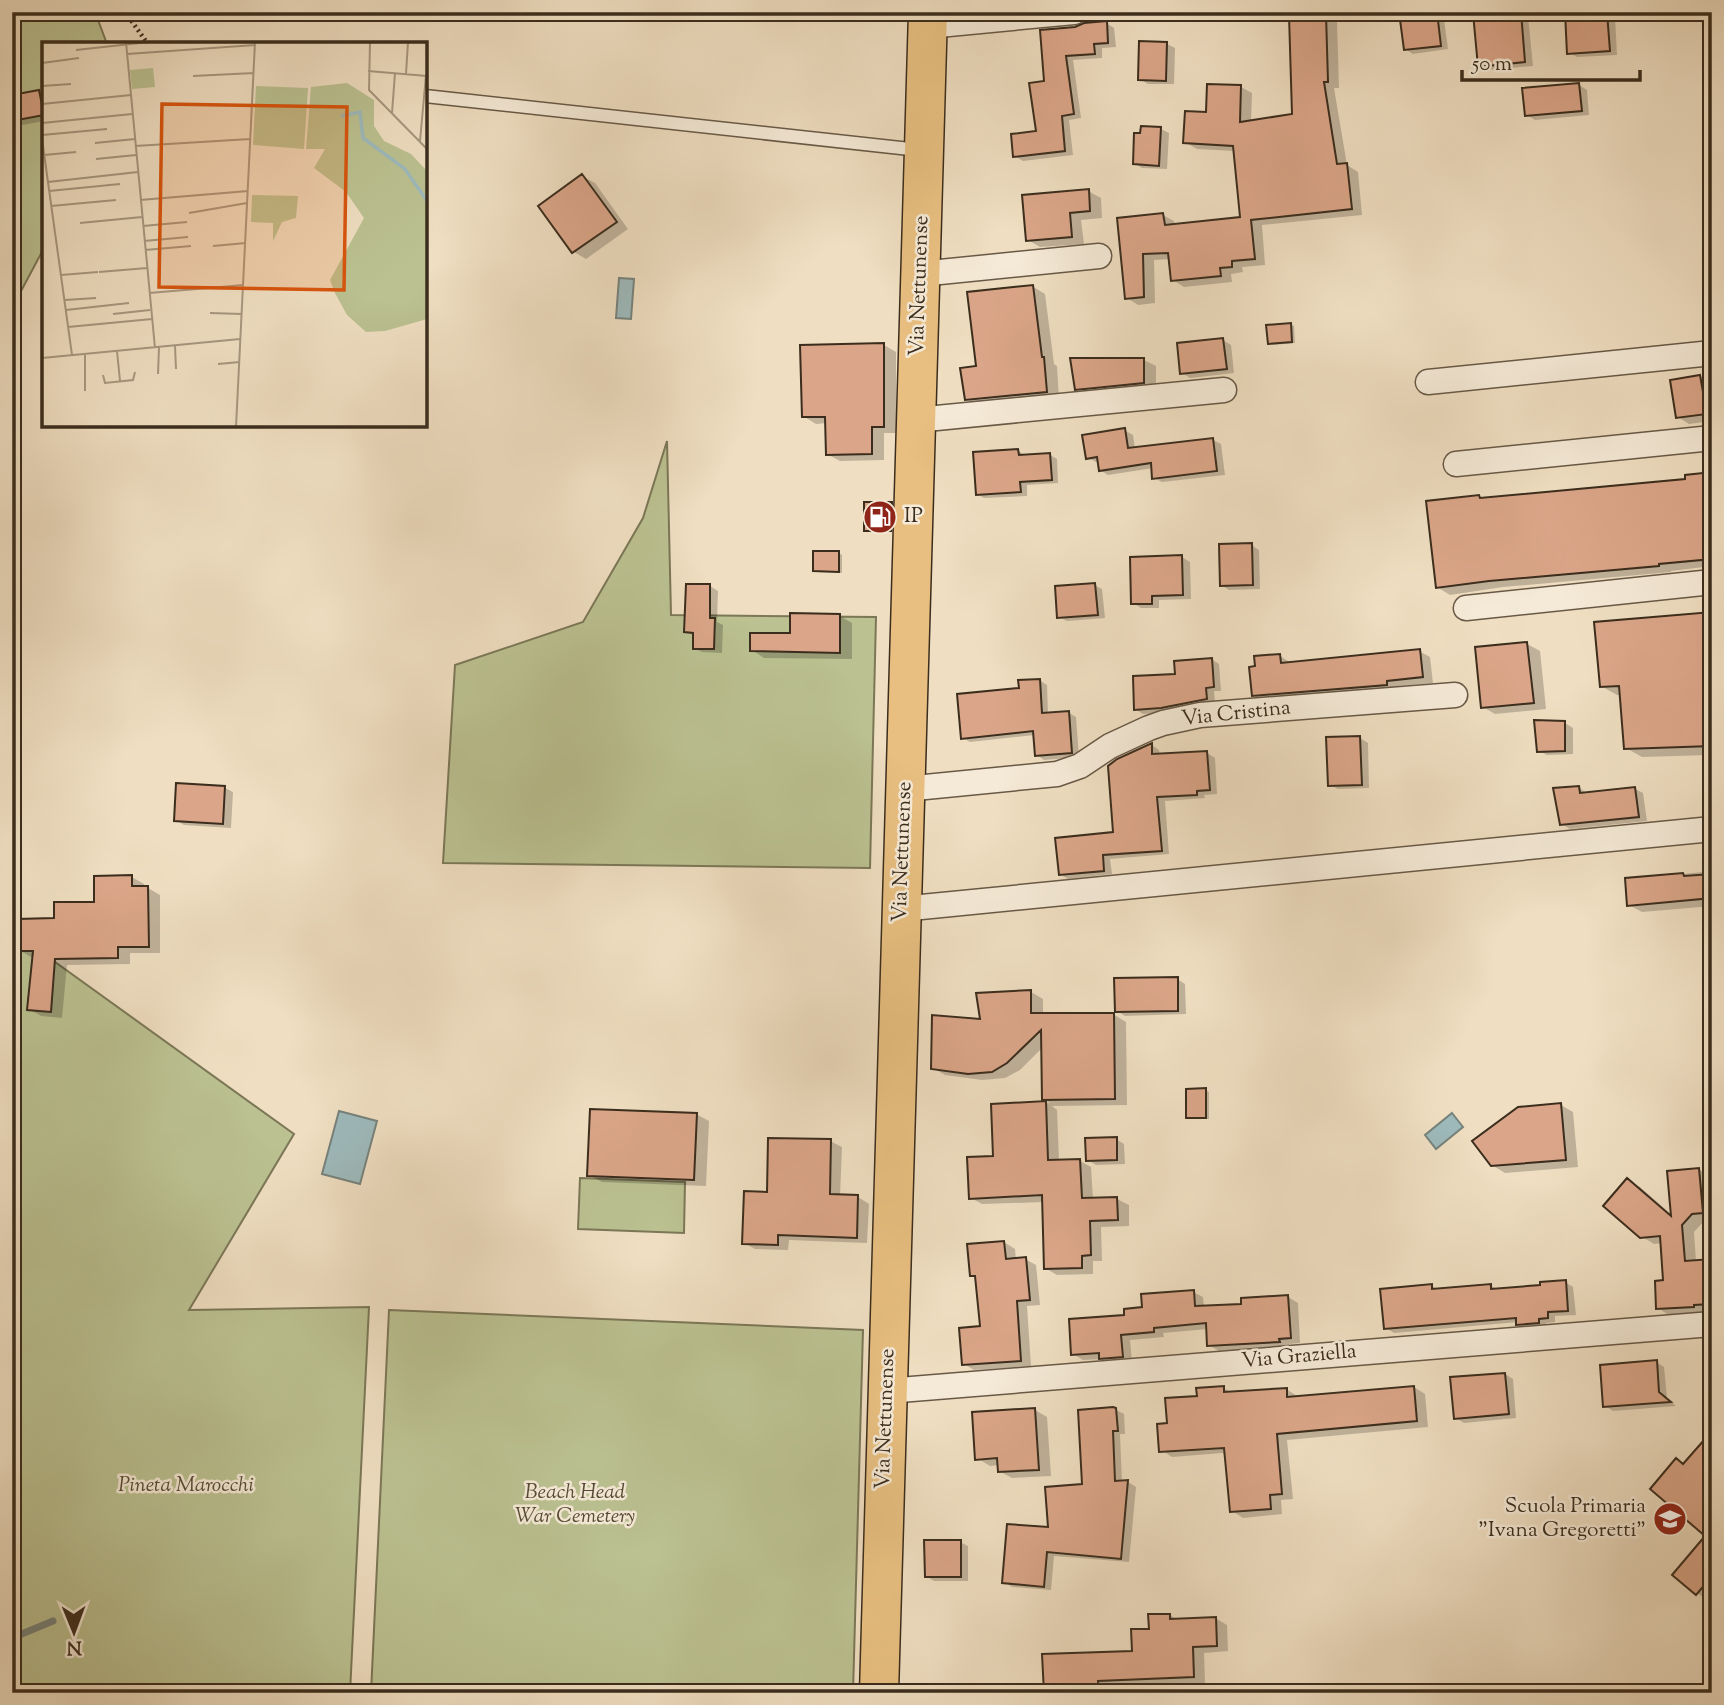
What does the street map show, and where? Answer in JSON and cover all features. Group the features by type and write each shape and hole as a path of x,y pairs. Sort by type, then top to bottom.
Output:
{"main road":[{"name":"Via Nettunense","path":"879,1693 928,19"}],"street":[{"path":"928,19 1074,12"},
{"path":"920,274 1099,256"},
{"path":"1429,382 1712,353"},
{"path":"916,420 1224,390"},
{"path":"1456,464 1712,438"},
{"path":"1466,608 1712,582"},
{"name":"Via Cristina","path":"905,789 1057,774 1080,766 1110,746 1149,728 1200,715 1455,695"},
{"path":"901,909 1712,829"},
{"name":"Via Graziella","path":"887,1391 1712,1324"}],"lane":[{"path":"427,96 923,151"}],"path":[{"path":"125,12 147,42"}],"green space":[{"path":"12,12 95,12 106,42 42,42 42,252 12,308"},
{"path":"667,441 671,615 876,617 870,868 443,863 455,665 583,622 643,518"},
{"name":"Pineta Marocchi","path":"12,931 294,1134 189,1310 369,1307 350,1693 12,1693"},
{"path":"580,1178 685,1182 684,1233 578,1229"},
{"name":"Beach Head War Cemetery","path":"389,1310 863,1330 853,1693 371,1693"}],"water":[{"path":"619,278 634,279 631,319 616,318"},
{"path":"339,1111 377,1121 360,1184 322,1174"},
{"path":"1452,1113 1463,1127 1436,1149 1425,1135"}],"building":[{"path":"1399,12 1437,12 1441,46 1404,50"},
{"path":"1521,12 1525,62 1478,67 1473,13"},
{"path":"1565,12 1607,12 1610,51 1567,54"},
{"path":"1326,14 1328,82 1324,82 1337,164 1347,163 1352,209 1251,220 1255,259 1232,261 1232,267 1220,268 1221,276 1171,281 1168,253 1143,254 1144,297 1125,299 1117,218 1163,213 1165,225 1240,217 1233,146 1183,143 1185,111 1206,112 1207,84 1241,85 1240,122 1292,114 1289,15"},
{"path":"1107,21 1108,43 1094,44 1095,54 1066,56 1074,114 1062,116 1065,151 1013,157 1011,134 1036,131 1029,83 1044,81 1040,30"},
{"path":"1139,41 1167,42 1166,81 1138,80"},
{"path":"1579,83 1582,111 1525,116 1522,88"},
{"path":"39,90 42,115 12,121 12,95"},
{"path":"1141,126 1161,127 1159,166 1133,164 1134,133 1140,133"},
{"path":"582,174 617,222 572,253 538,206"},
{"path":"1089,189 1090,211 1070,213 1072,237 1026,241 1022,195"},
{"path":"1033,285 1047,392 965,400 960,368 976,366 967,292"},
{"path":"1291,323 1292,342 1268,344 1266,325"},
{"path":"1223,338 1227,369 1180,374 1177,343"},
{"path":"884,343 884,427 872,427 872,454 826,455 825,417 802,417 800,345"},
{"path":"1070,358 1144,358 1144,383 1075,390"},
{"path":"1700,375 1707,414 1676,418 1670,380"},
{"path":"1125,428 1128,448 1213,438 1217,471 1152,479 1151,463 1099,471 1097,457 1086,459 1082,435"},
{"path":"1018,449 1019,455 1050,453 1052,480 1020,482 1021,492 976,495 973,452"},
{"path":"1712,472 1712,559 1436,588 1426,501 1685,479 1685,475"},
{"name":"IP","path":"864,502 892,502 891,531 864,531"},
{"path":"1252,543 1253,585 1220,586 1219,544"},
{"path":"813,551 839,551 839,572 813,571"},
{"path":"1182,555 1183,595 1152,596 1152,604 1131,604 1130,557"},
{"path":"1095,583 1098,615 1057,618 1055,586"},
{"path":"686,584 710,584 710,618 715,618 714,649 693,649 693,633 684,632"},
{"path":"1712,612 1712,746 1624,749 1619,686 1600,687 1594,622"},
{"path":"790,613 840,614 840,653 750,651 750,633 790,633"},
{"path":"1527,642 1534,703 1481,708 1475,647"},
{"path":"1420,649 1423,677 1387,681 1387,685 1252,696 1249,667 1255,666 1254,656 1280,654 1281,663"},
{"path":"1212,658 1214,687 1206,688 1207,699 1134,710 1133,676 1175,674 1174,661"},
{"path":"1040,679 1042,713 1069,711 1072,753 1035,756 1033,731 961,739 957,694 1019,688 1018,680"},
{"path":"1534,720 1565,721 1565,751 1537,752"},
{"path":"1360,736 1362,785 1328,786 1326,737"},
{"path":"1152,743 1152,754 1207,751 1210,790 1197,791 1197,795 1157,797 1162,851 1103,855 1104,871 1059,875 1055,838 1113,832 1108,766"},
{"path":"176,783 225,786 223,824 174,821"},
{"path":"1579,786 1580,793 1635,787 1639,817 1560,825 1553,788"},
{"path":"1683,873 1684,876 1712,874 1712,898 1627,906 1625,878"},
{"path":"132,875 132,886 148,886 149,947 118,947 118,958 55,959 51,1012 27,1010 33,951 17,951 17,919 54,918 54,902 94,902 94,876"},
{"path":"1178,977 1178,1011 1115,1012 1114,978"},
{"path":"1031,990 1031,1013 1114,1013 1115,1099 1042,1100 1041,1030 1007,1063 992,1072 968,1074 931,1069 932,1015 980,1019 976,993"},
{"path":"1206,1088 1206,1118 1186,1118 1186,1089"},
{"path":"1046,1101 1048,1160 1080,1159 1082,1198 1117,1197 1118,1220 1090,1221 1091,1255 1082,1256 1082,1268 1044,1269 1042,1195 969,1199 967,1157 993,1156 991,1104"},
{"path":"1561,1103 1566,1160 1491,1166 1472,1141 1518,1107"},
{"path":"590,1109 697,1113 694,1180 587,1176"},
{"path":"1117,1137 1117,1160 1086,1161 1085,1138"},
{"path":"768,1138 831,1139 830,1194 858,1195 857,1238 778,1235 778,1245 742,1244 744,1191 767,1192"},
{"path":"1699,1168 1703,1213 1692,1214 1682,1225 1685,1261 1712,1259 1712,1304 1656,1309 1655,1281 1663,1280 1660,1236 1640,1238 1603,1206 1627,1178 1671,1216 1667,1171"},
{"path":"1004,1241 1006,1259 1026,1257 1030,1300 1017,1301 1021,1361 962,1365 959,1328 980,1326 975,1276 970,1276 967,1244"},
{"path":"1566,1280 1568,1311 1548,1312 1548,1318 1539,1319 1539,1323 1516,1325 1516,1318 1384,1329 1380,1289 1432,1284 1432,1289 1491,1284 1491,1289"},
{"path":"1194,1290 1195,1306 1241,1304 1241,1298 1288,1295 1291,1338 1279,1339 1280,1342 1207,1346 1206,1323 1154,1328 1154,1332 1121,1335 1123,1357 1099,1359 1099,1353 1071,1355 1069,1319 1124,1315 1124,1309 1142,1307 1141,1294"},
{"path":"1657,1360 1659,1392 1671,1402 1603,1407 1600,1365"},
{"path":"1505,1373 1509,1414 1454,1419 1450,1377"},
{"path":"1224,1386 1224,1392 1287,1388 1287,1397 1414,1386 1417,1421 1277,1434 1282,1494 1270,1495 1271,1509 1230,1512 1224,1448 1159,1452 1157,1424 1167,1423 1165,1398 1197,1396 1196,1388"},
{"path":"1035,1408 1039,1470 998,1472 997,1458 975,1460 972,1412"},
{"path":"1116,1408 1118,1431 1113,1431 1115,1481 1128,1480 1121,1559 1047,1552 1044,1587 1002,1583 1007,1524 1048,1527 1045,1487 1082,1484 1078,1410"},
{"path":"1712,1431 1712,1576 1696,1595 1672,1575 1705,1536 1650,1489 1676,1458 1683,1464"},
{"path":"924,1540 961,1540 961,1577 925,1577"},
{"path":"1148,1614 1170,1614 1170,1619 1216,1617 1217,1646 1193,1647 1194,1677 1098,1681 1099,1693 1044,1693 1042,1654 1132,1651 1131,1629 1149,1629"}],"waterway":[{"path":"12,1638 53,1621"}],"place":[{"name":"IP","path":"880,517"},
{"name":"Scuola Primaria \"Ivana Gregoretti\"","path":"1670,1519"}]}
